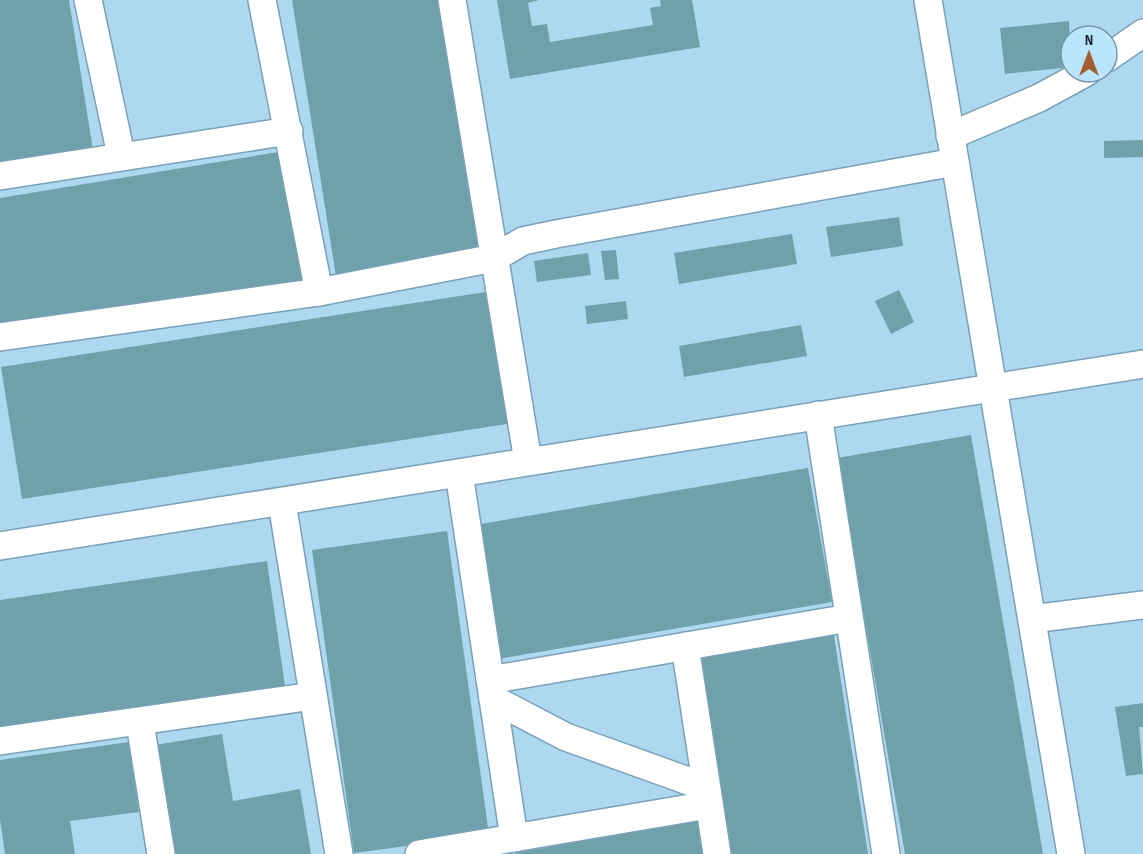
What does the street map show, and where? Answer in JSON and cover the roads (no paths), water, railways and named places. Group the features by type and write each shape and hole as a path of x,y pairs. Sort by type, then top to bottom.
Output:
{"street":[{"path":"88,0 121,155"},
{"path":"262,0 319,292"},
{"path":"452,0 528,461"},
{"path":"928,0 1071,854"},
{"path":"1119,50 1143,33"},
{"path":"950,136 1039,98 1064,84"},
{"path":"0,176 121,155 289,131"},
{"path":"0,337 319,292 494,258 523,241 556,234 955,162"},
{"path":"0,546 282,503 528,461 1143,364"},
{"path":"818,415 886,854"},
{"path":"459,473 514,838"},
{"path":"282,503 339,854"},
{"path":"1032,619 1143,605"},
{"path":"492,690 685,646 849,618"},
{"path":"685,646 717,854"},
{"path":"492,690 566,737 707,796"},
{"path":"0,741 140,723 313,696"},
{"path":"140,723 161,854"},
{"path":"419,854 514,838 707,796"}]}
